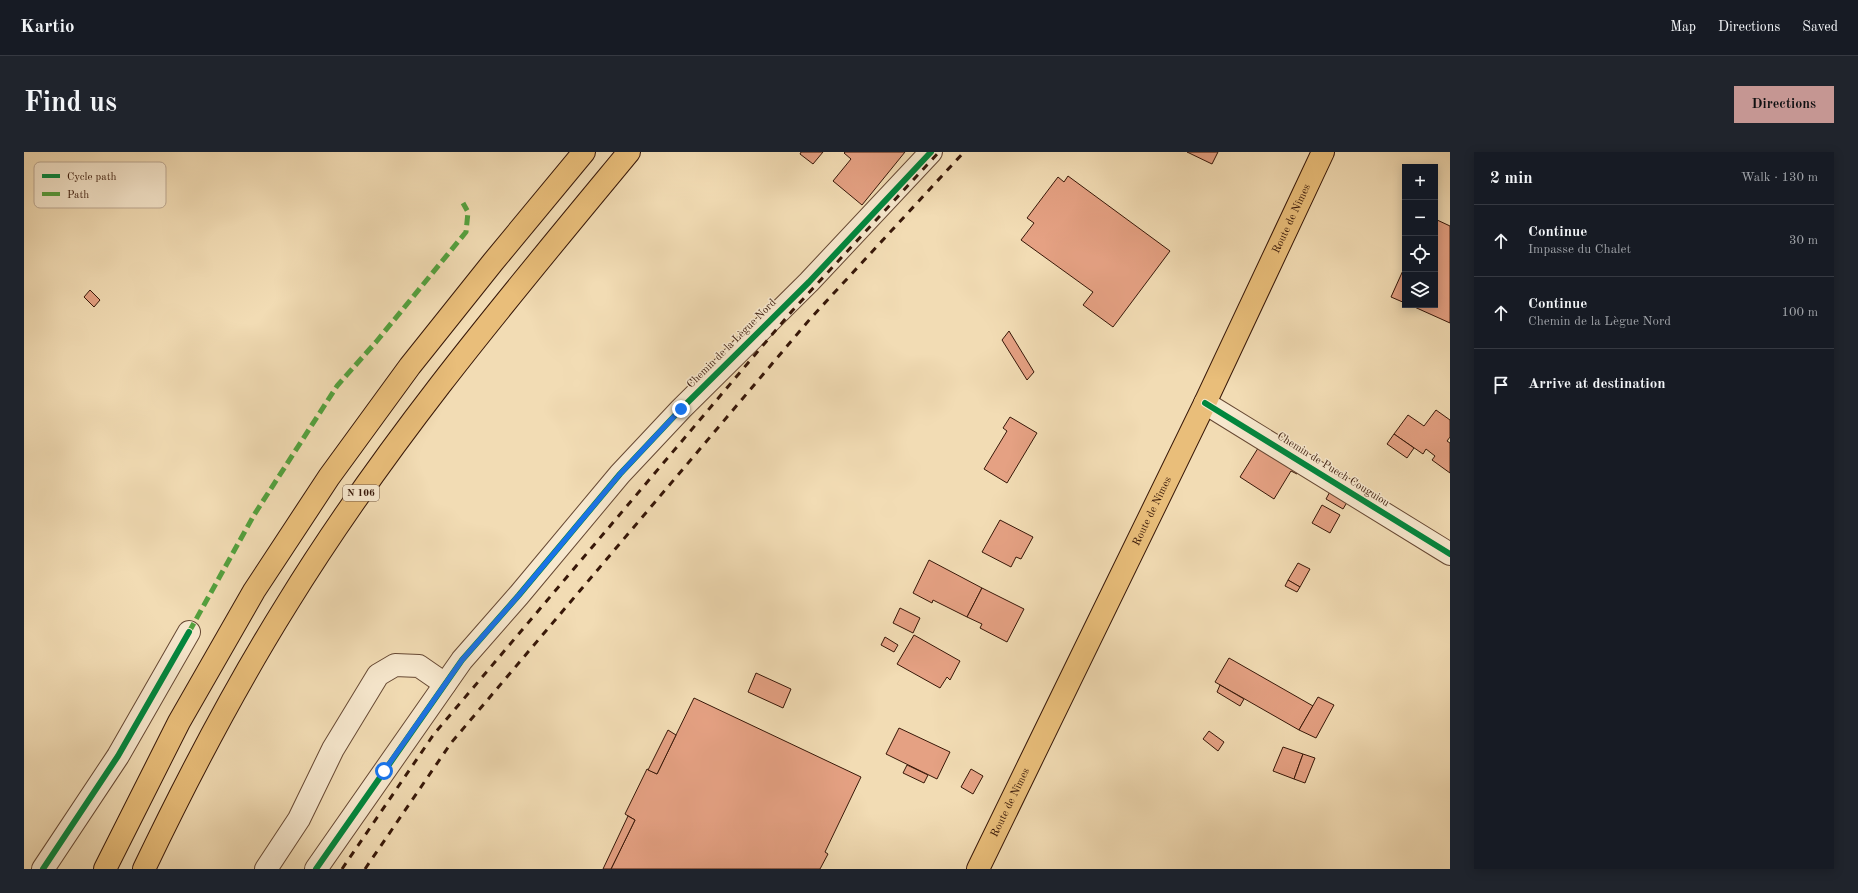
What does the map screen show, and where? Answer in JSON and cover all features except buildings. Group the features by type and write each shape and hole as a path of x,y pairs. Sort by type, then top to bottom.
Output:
{"main road":[{"name":"N 106","path":"105,869 178,722 254,591 329,477 410,366 493,262 584,152"},
{"name":"N 106","path":"144,869 214,731 283,610 362,492 444,380 529,273 629,152"},
{"name":"Route de Nîmes","path":"978,869 1205,403 1323,152"}],"street":[{"name":"Chemin de la Lègue Nord","path":"316,869 462,660 519,595 620,474 681,409 809,282 931,152"},
{"name":"Chemin de Puech Couguiou","path":"1205,403 1450,554"},
{"path":"43,869 118,756 189,632"},
{"path":"266,869 299,819 333,749 378,675 395,665 419,666 445,684"}],"railway":[{"path":"342,869 434,734 792,311 939,152"},
{"path":"365,869 451,743 810,319 964,152"}],"marked path":[{"path":"189,632 254,515 337,386 376,342 466,232 468,212 463,203"}],"cycle path":[{"path":"316,869 462,660 519,595 620,474 681,409 809,282 931,152"},
{"path":"1205,403 1450,554"},
{"path":"43,869 118,756 189,632"}],"route":[{"path":"384,771 462,660 519,595 620,474 681,409"}]}
